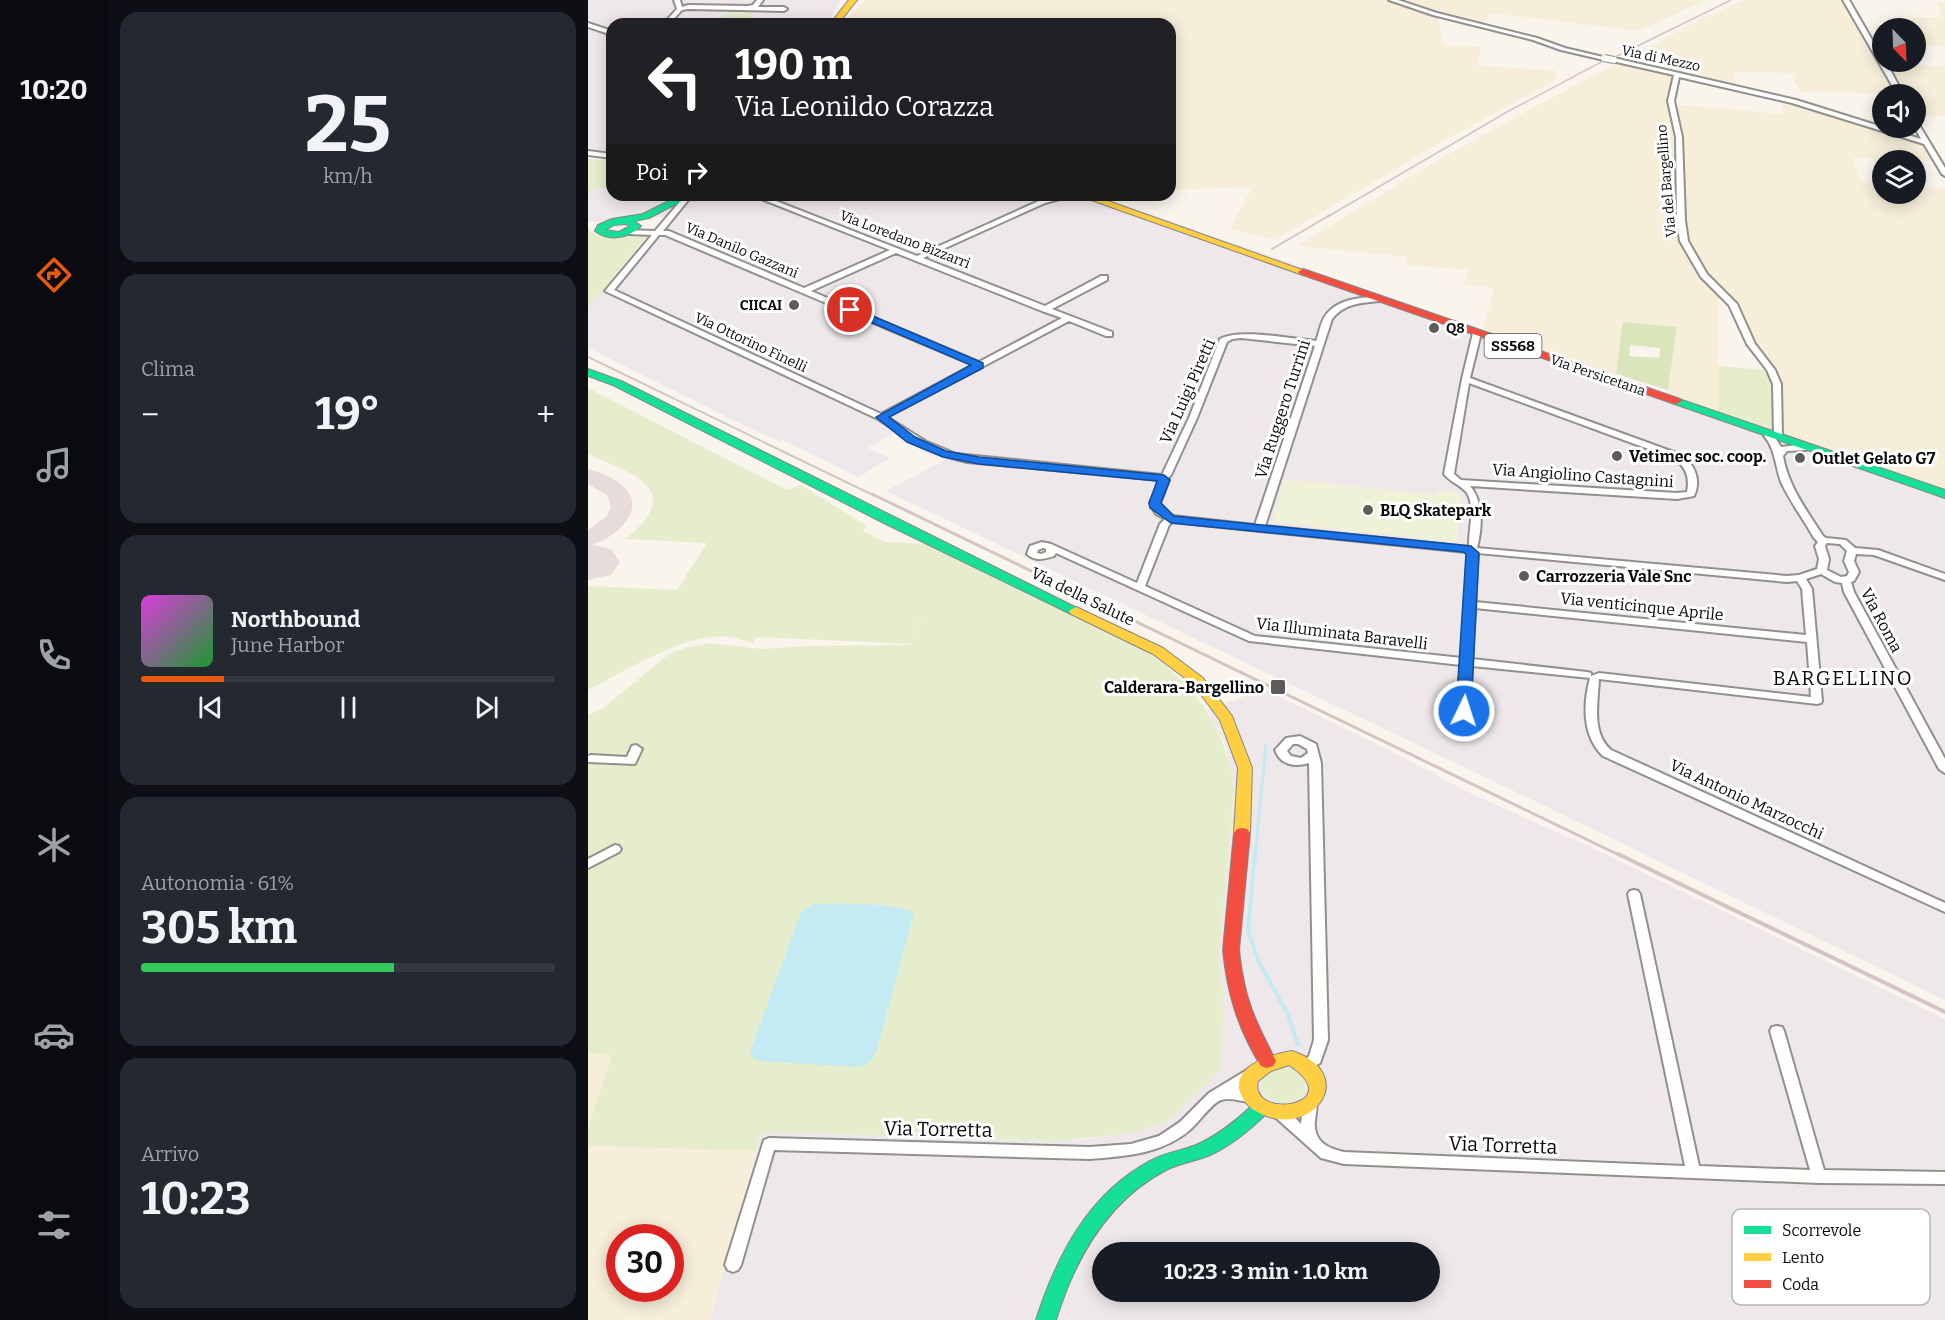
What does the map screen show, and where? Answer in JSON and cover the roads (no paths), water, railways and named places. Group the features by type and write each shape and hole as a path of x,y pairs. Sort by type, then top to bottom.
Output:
{"street":[{"path":"677,0 680,9"},
{"path":"752,7 760,0"},
{"path":"839,18 853,0"},
{"name":"Via di Mezzo","path":"1392,0 1436,14 1535,39 1563,49 1813,106 1924,142"},
{"path":"1846,0 1872,43"},
{"path":"672,18 680,9 688,7 784,9"},
{"path":"588,25 606,31"},
{"name":"Via del Bargellino","path":"1677,74 1671,101 1679,137 1681,220 1684,241 1704,275 1733,304 1751,344 1774,376 1777,384 1778,437"},
{"path":"1922,138 1945,174"},
{"path":"588,153 606,155"},
{"path":"596,226 609,235 636,225 680,201"},
{"path":"636,225 660,231 684,201"},
{"name":"Via Loredano Bizzarri","path":"771,201 1109,334"},
{"path":"918,258 1043,201"},
{"name":"Via Persicetana","path":"1099,201 1945,494"},
{"name":"Via Ottorino Finelli","path":"660,231 609,291 881,417 911,439 955,458 1162,478"},
{"name":"Via Danilo Gazzani","path":"660,231 979,365"},
{"path":"805,291 897,249"},
{"path":"1045,309 1104,278"},
{"path":"1342,287 1347,295 1342,306"},
{"path":"1342,306 1356,301 1377,299"},
{"name":"Via Ruggero Turrini","path":"1259,528 1328,318 1342,306"},
{"path":"881,417 1069,318"},
{"path":"1464,711 1474,498 1469,489 1449,474 1466,379 1477,333"},
{"name":"Via Luigi Piretti","path":"1171,519 1159,512 1155,503 1162,478 1193,418 1223,341 1230,337 1241,336 1319,344"},
{"name":"Via della Salute","path":"588,372 617,383 876,514 1158,651 1198,681 1227,719 1245,768 1245,804 1231,950 1232,968 1242,1011 1260,1053 1262,1065"},
{"name":"Via Angiolino Castagnini","path":"1460,483 1677,496 1691,494 1693,487 1691,471 1686,462 1676,456 1466,379"},
{"path":"1763,432 1776,444 1780,468 1819,538 1824,542"},
{"path":"1779,455 1784,449 1806,447"},
{"path":"1140,586 1165,524 1171,519 1787,579 1800,578 1822,571"},
{"path":"1822,571 1824,559 1820,546 1831,540 1844,542 1852,551 1875,552 1945,577"},
{"name":"Via Illuminata Baravelli","path":"1052,549 1258,640 1467,662"},
{"path":"1822,571 1833,578 1845,580 1854,576 1849,561 1852,551"},
{"path":"1467,662 1817,701 1807,588 1800,578"},
{"name":"Via Roma","path":"1845,580 1849,592 1945,769"},
{"name":"Via venticinque Aprile","path":"1470,604 1812,639"},
{"name":"Via Antonio Marzocchi","path":"1594,676 1592,727 1594,739 1598,746 1607,753 1945,908"},
{"path":"1308,1065 1315,1059 1321,1040 1315,772 1313,754 1312,747 1305,742 1295,740 1285,743 1281,750 1283,756 1290,761 1308,760 1313,754"},
{"path":"591,759 631,761 636,749"},
{"path":"1299,762 1315,772"},
{"path":"588,864 615,849"},
{"path":"1634,894 1693,1172"},
{"path":"1777,1031 1819,1177"},
{"path":"1257,1102 1250,1082 1262,1065 1284,1058 1308,1065 1314,1071 1320,1085 1310,1106 1308,1125 1314,1145"},
{"name":"Via Torretta","path":"733,1265 769,1144 1090,1153 1131,1150 1163,1141 1176,1133 1214,1097 1262,1065"},
{"path":"1214,1097 1233,1093 1280,1113 1296,1112 1310,1106"},
{"path":"1046,1320 1058,1278 1068,1257 1106,1207 1150,1170 1226,1138 1257,1102"},
{"name":"Via Torretta","path":"1280,1113 1326,1154 1344,1158 1819,1177 1945,1178"}],"water":[{"path":"814,904 880,905 905,909 914,913 876,1053 868,1063 857,1067 759,1061 753,1058 750,1052 801,912"}],"waterway":[{"path":"1255,856 1266,746"},
{"path":"1255,854 1248,930 1258,960 1288,1015 1298,1045"}],"railway":[{"path":"1613,58 1731,0"},
{"path":"1327,217 1507,112 1605,60"},
{"path":"1272,249 1330,215"},
{"path":"588,357 875,496"},
{"path":"872,494 1621,856"},
{"path":"1618,854 1945,1012"}],"place":[{"name":"CIICAI","path":"794,305"},
{"name":"Q8","path":"1434,328"},
{"name":"Vetimec soc. coop.","path":"1617,456"},
{"name":"Outlet Gelato G7","path":"1800,458"},
{"name":"BLQ Skatepark","path":"1368,510"},
{"name":"Carrozzeria Vale Snc","path":"1524,576"},
{"name":"Calderara-Bargellino","path":"1278,687"}],"district":[{"name":"BARGELLINO","path":"1843,678"}]}
